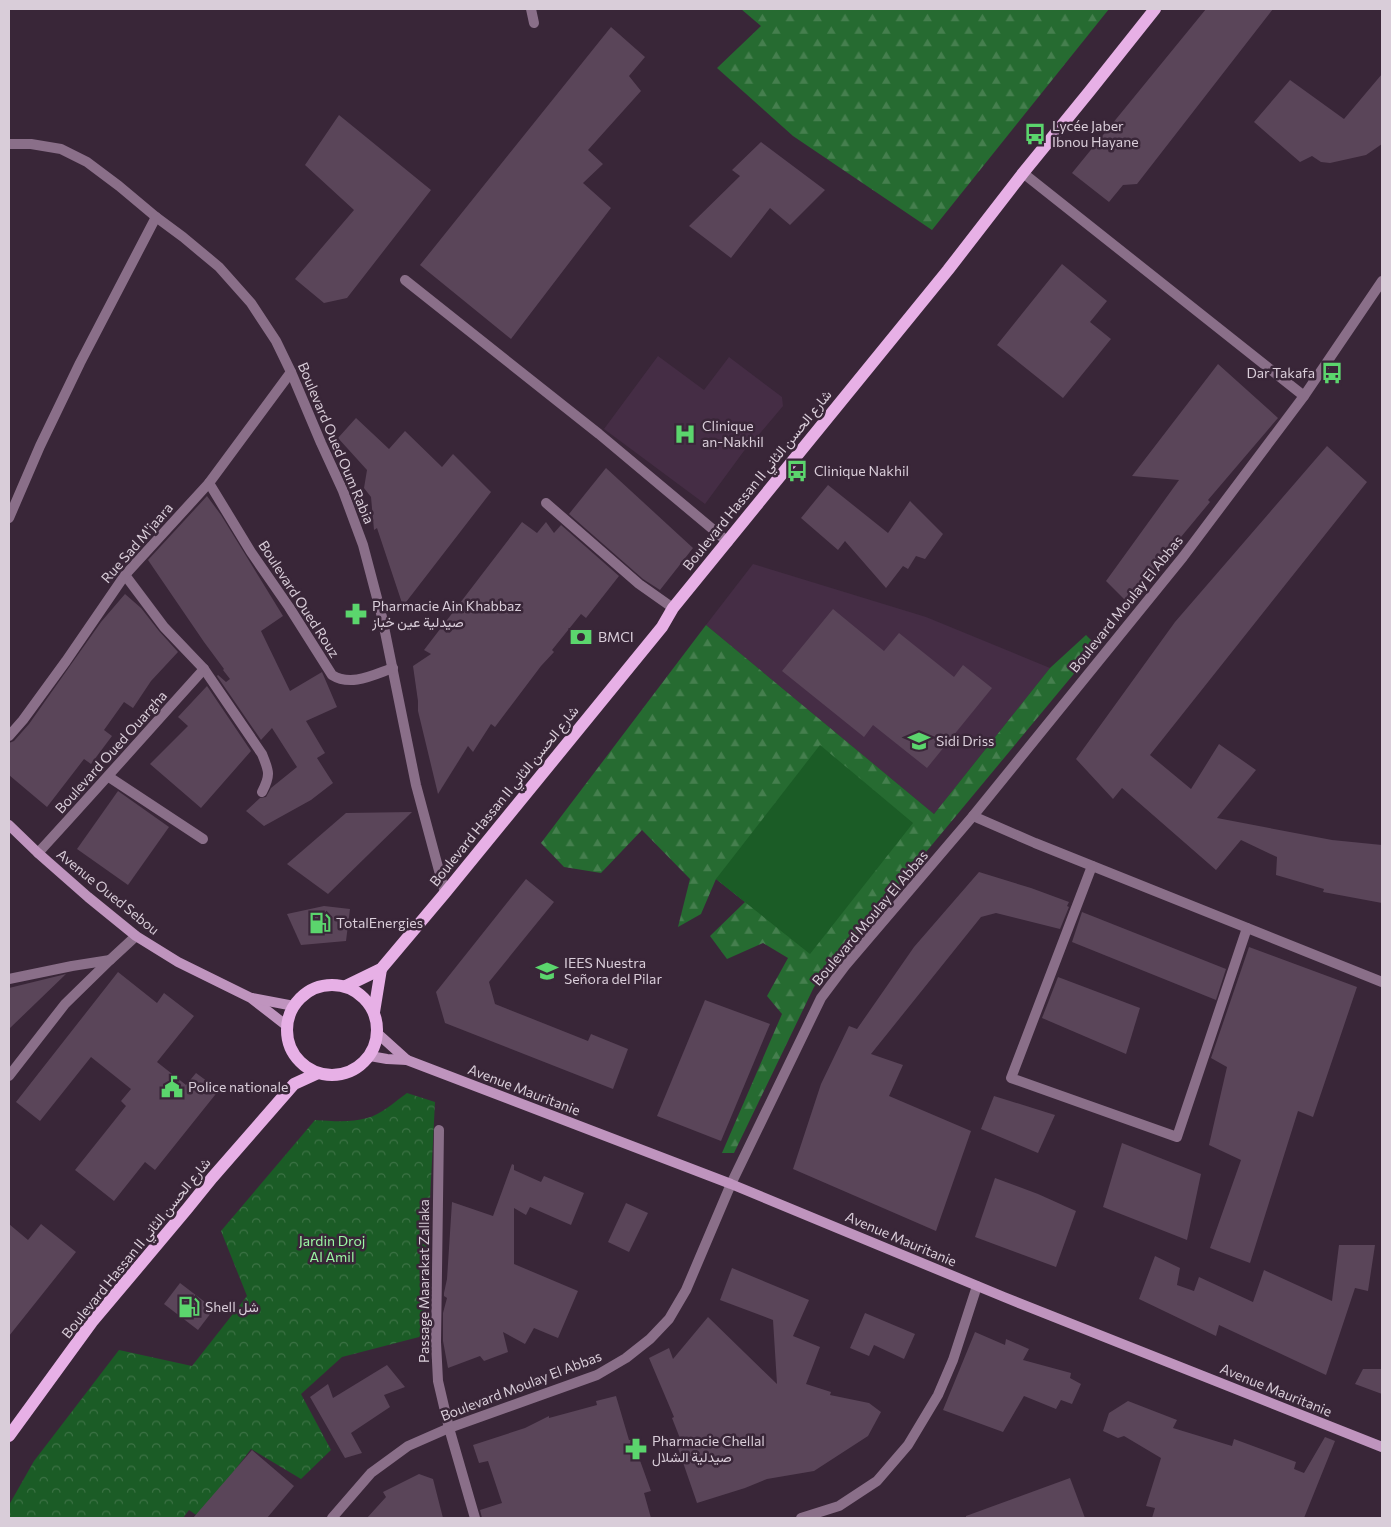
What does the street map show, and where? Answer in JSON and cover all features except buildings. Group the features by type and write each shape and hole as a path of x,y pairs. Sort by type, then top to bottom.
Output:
{"main road":[{"name":"Boulevard Hassan II شارع الحسن الثاني","path":"346,986 381,969 445,893 662,628 673,608 948,270 1023,173 1156,9"},
{"path":"374,1012 363,996 346,986 326,985 308,991 294,1006 289,1016 287,1038 291,1049 306,1068 318,1074 332,1076 347,1073 360,1066 370,1056 378,1033 374,1012 381,969"},
{"path":"294,1084 297,1059"},
{"name":"Boulevard Hassan II شارع الحسن الثاني","path":"9,1436 92,1322 212,1178 294,1084 318,1074"}],"street":[{"path":"531,9 534,23"},
{"name":"Boulevard Oued Oum Rabia","path":"9,144 32,144 61,149 87,162 184,237 219,267 250,303 276,341 343,491 363,545 382,617 416,784 445,893"},
{"path":"1023,173 1304,396"},
{"path":"9,518 40,446 80,363 156,217"},
{"path":"405,280 600,434 728,542"},
{"name":"Boulevard Moulay El Abbas","path":"332,1518 371,1473 408,1446 449,1428 597,1375 626,1358 650,1339 668,1319 686,1290 731,1184 821,998 845,966 973,816 1183,557 1304,396 1382,281"},
{"name":"Rue Sad M'jaara","path":"9,736 45,691 125,575 209,483 291,372"},
{"name":"Boulevard Oued Rouz","path":"209,483 251,552 332,675 338,679 350,681 393,668"},
{"path":"546,503 639,584 673,608"},
{"path":"125,575 164,627 204,669 262,754 269,769 268,780 262,792"},
{"name":"Boulevard Oued Ouargha","path":"38,853 109,777 204,669"},
{"path":"109,777 203,839"},
{"path":"973,816 1092,866 1382,982"},
{"name":"Avenue Oued Sebou","path":"9,825 88,897 136,936 178,962 251,998 287,1026"},
{"path":"1092,866 1011,1078 1178,1137 1247,928"},
{"path":"9,1076 66,1004 136,936"},
{"path":"9,978 110,960"},
{"name":"Avenue Oued Sebou","path":"251,998 294,1006"},
{"name":"Avenue Mauritanie","path":"378,1033 407,1060"},
{"name":"Avenue Mauritanie","path":"370,1056 407,1060 731,1184 977,1286 1382,1447"},
{"name":"Passage Maarakat Zallaka","path":"439,1130 436,1342 438,1382 475,1518"},
{"path":"801,1518 839,1506 877,1481 908,1445 938,1395 953,1360 977,1286"}],"shaded area":[{"name":"Clinique an-Nakhil","path":"658,356 704,390 729,357 782,397 783,406 756,438 752,440 705,504 604,429"},
{"name":"Sidi Driss","path":"753,564 926,617 1050,668 934,814 706,625"}],"green space":[{"path":"741,9 1109,9 932,230 793,136 717,68 761,26"},
{"path":"706,625 934,814 1050,668 1086,635 1097,646 814,987 734,1153 722,1153 782,1014 767,996 788,958 763,943 727,959 710,936 745,902 716,879 701,914 678,927 690,879 642,830 601,873 564,867 541,843"},
{"path":"820,745 913,823 810,954 716,879"},
{"name":"Jardin Droj Al Amil","path":"407,1093 435,1102 423,1336 342,1357 301,1394 331,1450 301,1479 251,1449 199,1517 189,1510 183,1518 9,1518 9,1505 34,1461 119,1350 192,1366 247,1296 221,1231 315,1120 361,1120 382,1111"}],"place":[{"name":"Lycée Jaber Ibnou Hayane","path":"1035,134"},
{"name":"Dar Takafa","path":"1332,373"},
{"name":"Clinique an-Nakhil","path":"685,434"},
{"name":"Clinique Nakhil","path":"797,471"},
{"name":"Pharmacie Ain Khabbaz صيدلية عين خباز","path":"356,614"},
{"name":"BMCI","path":"581,637"},
{"name":"Sidi Driss","path":"919,741"},
{"name":"TotalEnergies","path":"320,923"},
{"name":"IEES Nuestra Señora del Pilar","path":"547,971"},
{"name":"Police nationale","path":"172,1087"},
{"name":"Shell شل","path":"189,1307"},
{"name":"Pharmacie Chellal صيدلية الشلال","path":"636,1449"}]}
